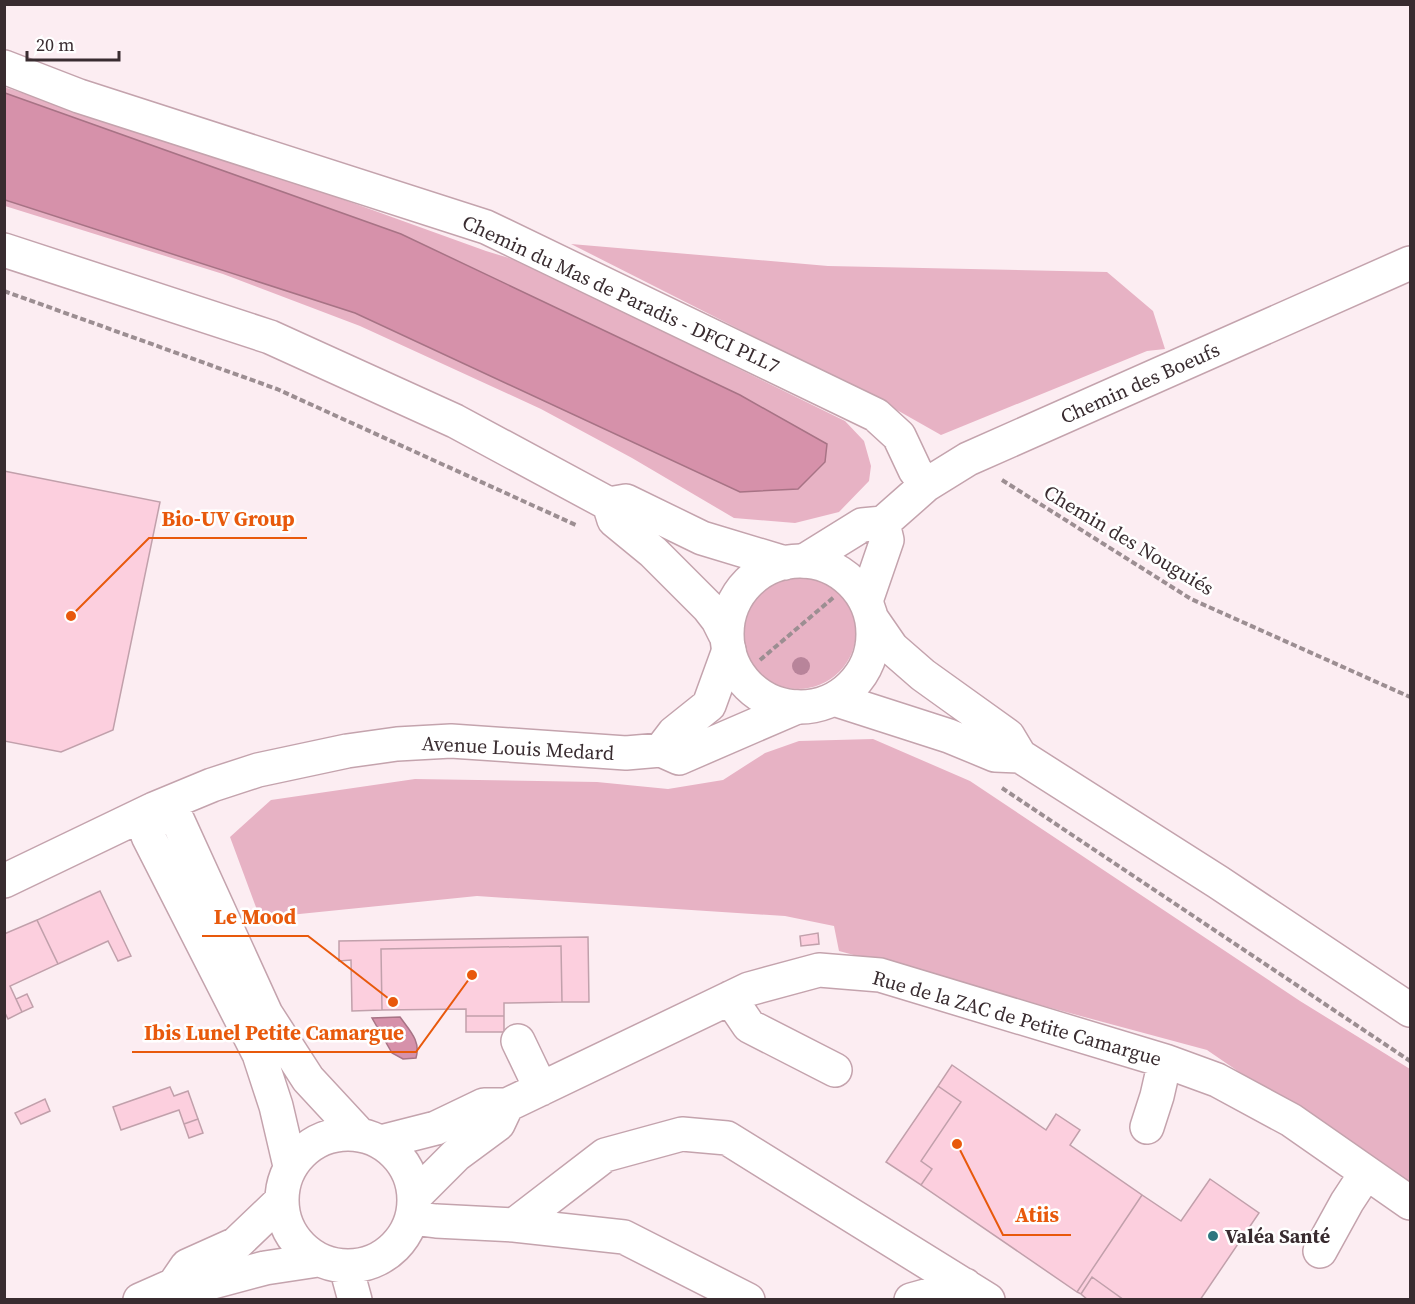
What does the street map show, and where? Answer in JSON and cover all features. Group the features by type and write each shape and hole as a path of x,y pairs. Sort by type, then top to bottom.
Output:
{"street":[{"name":"Chemin du Mas de Paradis - DFCI PLL7","path":"4,67 79,96 486,226 876,415 899,436 915,470 926,486"},
{"path":"4,250 270,337 455,422 609,504 626,501 702,538 794,562 823,564 840,573 855,585 859,604 874,638 870,657 862,674 850,688 834,699 816,706 797,707 778,704 761,696 746,684 735,668 736,650 730,612 738,595 751,580 767,570 794,562 862,525 883,523 887,540 859,604"},
{"name":"Chemin des Boeufs","path":"883,523 926,486 968,459 1410,263"},
{"path":"609,504 614,520 653,552 708,607 736,650"},
{"path":"859,604 892,648 923,675 1008,736 1020,756 1218,882 1410,1010"},
{"path":"661,750 674,733 709,705 736,650"},
{"path":"834,699 949,736 995,754 1020,756"},
{"name":"Avenue Louis Medard","path":"4,881 154,809 212,785 258,770 347,751 397,744 451,741 626,753 661,750 679,758 797,707"},
{"path":"290,1166 276,1106 259,1054 148,836 154,809 178,821 266,1014 308,1079 370,1138 398,1156 410,1175 413,1207"},
{"name":"Rue de la ZAC de Petite Camargue","path":"507,1105 749,989 819,969 880,975 1165,1061 1217,1080 1291,1120 1410,1203"},
{"path":"730,998 749,1026 835,1070"},
{"path":"518,1041 541,1089"},
{"path":"1147,1127 1165,1061"},
{"path":"140,1299 174,1285 194,1287 265,1268 332,1263 368,1264 387,1254 403,1238 413,1207 456,1155 498,1124 507,1105 484,1105 436,1128 370,1138 339,1134 320,1140 303,1151 290,1166 283,1183 281,1201 284,1219 291,1236 303,1250 332,1263 355,1299"},
{"path":"514,1225 605,1155 682,1134 727,1138 976,1292"},
{"path":"1320,1251 1366,1173"},
{"path":"174,1285 187,1266 236,1244 281,1201"},
{"path":"413,1207 436,1221 514,1225 624,1237 748,1299"},
{"path":"910,1299 976,1292"}],"path":[{"path":"4,291 277,389 580,528"},
{"name":"Chemin des Nouguiés","path":"968,459 1191,599 1410,697"},
{"path":"736,650 859,604"},
{"path":"1001,788 1410,1061"}],"shaded area":[{"path":"4,87 245,164 522,262 845,421 864,441 871,466 869,481 839,512 795,523 734,518 632,458 541,409 360,326 223,274 5,206"},
{"path":"5,93 401,234 740,395 827,444 825,462 798,489 740,492 355,313 5,200"},
{"path":"571,244 828,266 1107,272 1153,311 1165,349 1147,351 941,435 881,401"},
{"path":"798,573 820,578 839,590 851,609 856,631 851,653 839,672 820,684 798,689 776,684 757,672 745,653 740,631 745,609 757,590 776,578"},
{"path":"873,739 970,781 1300,1001 1410,1069 1410,1189 1207,1050 839,951 834,926 785,916 477,896 260,918 230,837 271,800 415,779 597,782 668,789 723,780 765,753 799,741"},
{"path":"400,1017 416,1041 416,1058 403,1059 392,1053 372,1018"}],"building":[{"path":"4,471 160,502 113,730 61,752 4,741"},
{"path":"100,891 131,956 118,961 108,941 58,964 37,920"},
{"path":"37,920 58,964 10,986 22,1012 8,1019 4,1011 4,934"},
{"path":"818,933 819,944 801,946 800,936"},
{"path":"588,937 589,1002 562,1002 561,946 381,949 382,1010 352,1011 351,960 339,961 339,941"},
{"path":"561,946 562,1002 504,1003 504,1016 466,1016 466,1009 382,1010 381,949"},
{"path":"27,994 33,1007 22,1012 16,999"},
{"path":"466,1016 504,1016 504,1032 466,1032"},
{"path":"952,1065 1046,1130 1056,1114 1080,1130 1070,1145 1142,1195 1077,1292 921,1185 932,1169 921,1161 961,1102 938,1086"},
{"path":"938,1086 961,1102 921,1161 932,1169 921,1185 886,1162"},
{"path":"170,1087 174,1096 188,1091 198,1119 184,1124 179,1110 121,1130 113,1107"},
{"path":"45,1099 50,1111 21,1124 15,1113"},
{"path":"198,1119 203,1133 189,1138 184,1124"},
{"path":"1210,1179 1259,1213 1200,1300 1124,1300 1092,1277 1081,1294 1077,1292 1142,1195 1181,1221"},
{"path":"1092,1277 1124,1300 1088,1300 1081,1294"}],"place":[{"name":"Bio-UV Group","path":"71,616"},
{"name":"Ibis Lunel Petite Camargue","path":"472,975"},
{"name":"Le Mood","path":"393,1002"},
{"name":"Atiis","path":"957,1144"},
{"name":"Valéa Santé","path":"1213,1236"}]}
